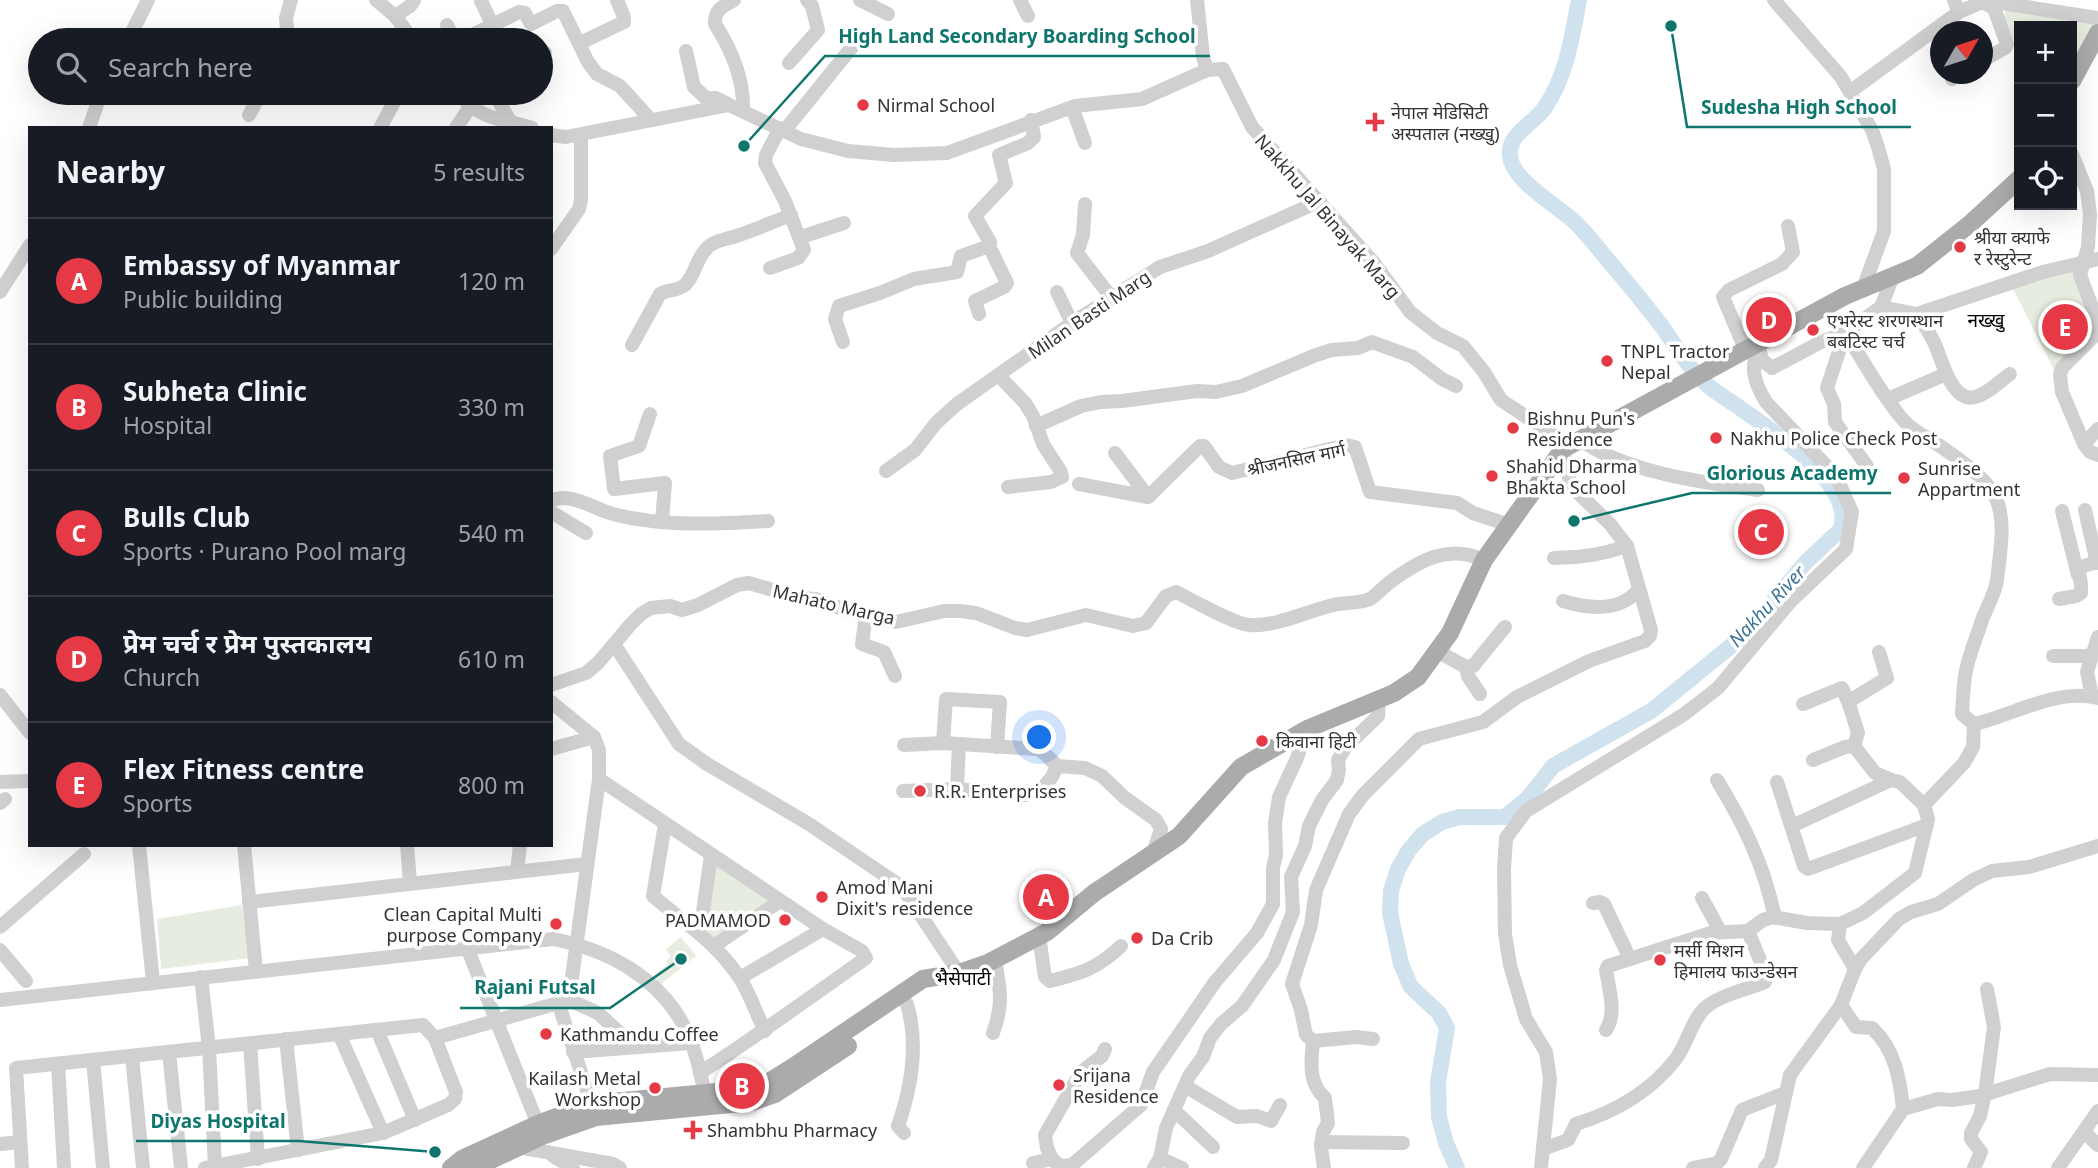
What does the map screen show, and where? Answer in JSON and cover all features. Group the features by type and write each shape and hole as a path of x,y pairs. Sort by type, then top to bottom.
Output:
{"main road":[{"path":"2077,72 2098,33"},
{"path":"451,1168 462,1159 515,1142 541,1137 594,1110 706,1101 769,1082 847,1040 952,975 995,959 1039,936 1094,893 1179,836 1241,767 1307,729 1394,693 1418,677 1450,633 1484,559 1563,449 1864,286 1917,266 1971,223 2014,184"},
{"path":"847,1040 923,979 952,975"},
{"path":"474,1168 515,1142"}],"street":[{"path":"134,28 148,0"},
{"path":"287,28 286,18 291,0"},
{"path":"395,16 414,0"},
{"path":"580,43 624,22 619,0"},
{"path":"553,137 581,135 652,120 736,107 744,100 736,68 714,17 718,9 734,0"},
{"path":"789,63 818,30 812,6 807,0"},
{"path":"860,0 888,14"},
{"path":"1020,0 1028,16"},
{"path":"686,51 694,88 706,98 716,98 801,139 848,151 894,155 947,153 1072,107 1142,100 1207,70 1203,57 1197,0"},
{"path":"1774,0 1841,77 1872,130 1884,169 1884,231 1864,286"},
{"path":"380,1 404,28"},
{"path":"481,1 492,24"},
{"path":"1851,91 1956,6 1982,2 1994,8 2007,44 1993,55"},
{"path":"1994,8 2001,3 2024,4 2098,18"},
{"path":"484,28 523,12 531,24 557,11 563,11 597,75 620,86 652,120"},
{"path":"770,268 803,253 801,237 765,163 782,129 856,42"},
{"name":"Nakkhu Jal Binayak Marg","path":"1207,70 1223,69 1252,127 1276,157 1320,201 1375,264 1410,312 1437,333 1463,346 1484,372 1501,400 1555,436 1563,449"},
{"path":"90,126 97,105"},
{"path":"249,115 254,105"},
{"path":"381,126 392,105"},
{"path":"499,105 508,124"},
{"path":"457,126 470,107 508,124"},
{"path":"1072,107 1084,143"},
{"path":"979,314 975,301 1007,283 989,246 990,242 975,216 1006,183 999,155 1028,143 1034,137 1031,120"},
{"path":"553,246 579,209 582,200 581,135"},
{"path":"2077,166 2087,191 2092,260 2080,275 2098,323"},
{"name":"Milan Basti Marg","path":"886,471 915,450 948,412 1111,297 1160,267 1208,251 1320,201"},
{"path":"1085,204 1083,235 1077,253 1111,297"},
{"path":"632,345 660,294 684,286 708,247 719,240 791,215"},
{"path":"801,237 844,223"},
{"path":"1788,226 1793,251 1782,264 1729,290 1723,297 1762,360 1772,368 1821,342 1845,333 1881,307 1893,276"},
{"path":"843,342 835,319 839,306 914,279 957,272 961,256 989,246"},
{"path":"0,292 28,248"},
{"path":"1881,307 1917,314 2043,272 2092,260"},
{"path":"1057,292 1072,323"},
{"path":"1917,314 1933,341 1946,374 1959,394 1976,397 2010,374"},
{"path":"2098,332 2062,368 2060,375 2062,392 2084,444 2090,452 2098,455"},
{"path":"1845,333 1906,424 1982,477 1991,487 2001,510 2002,545 1996,586 1966,670 1964,685 1962,714 1974,724"},
{"path":"1845,333 1827,388 1833,404 1835,422 1867,466"},
{"path":"1037,426 1081,407 1101,402 1197,391 1216,392 1242,386 1316,355 1332,350 1358,348 1372,342 1413,357 1456,386"},
{"path":"1541,1168 1550,1079 1546,1052 1526,1019 1510,965 1506,934 1506,838 1526,811 1683,715 1718,688 1790,603 1846,549 1852,512 1836,476 1766,402 1753,375 1752,345"},
{"path":"1888,398 1946,374"},
{"path":"999,376 1025,403 1043,444 1062,477 1051,482 1008,487"},
{"path":"650,414 639,446 610,456 614,489 665,483 662,522"},
{"path":"2084,444 2098,429"},
{"path":"1580,439 1593,450 1612,458 1693,482 1758,490"},
{"name":"श्रीजनसिल मार्ग","path":"1148,497 1200,446 1204,446 1219,467 1232,473 1346,445 1355,447 1370,492 1457,503 1473,513 1509,525"},
{"path":"1373,1039 1356,1037 1313,1041 1306,1035 1292,984 1311,925 1315,890 1349,814 1363,795 1419,739 1483,722 1517,697 1589,661 1645,641 1651,630 1627,546 1610,524 1571,486 1563,449"},
{"path":"1115,453 1148,497"},
{"path":"1080,484 1148,497"},
{"path":"553,500 563,497 613,514 662,522 768,521"},
{"path":"2078,575 2084,565 2097,562 2085,510"},
{"path":"2059,599 2076,596 2081,593 2082,587 2062,511"},
{"path":"553,513 586,533"},
{"path":"1554,558 1580,558 1627,546"},
{"name":"Mahato Marga","path":"553,684 586,673 641,614 655,606 670,606 682,610 737,585 749,583 896,622 943,611 960,611 976,613 1015,628 1027,629 1086,615 1133,626 1146,624 1166,596 1176,592 1246,625 1261,626 1336,604 1374,597 1382,588 1411,568 1446,553 1469,553 1484,559"},
{"path":"1563,601 1593,608 1616,605 1631,599 1639,589"},
{"path":"866,615 862,644 884,652 895,676"},
{"path":"1437,651 1466,667 1473,666 1505,627"},
{"path":"1974,724 1996,719 2043,701 2095,697 2087,672 2098,636"},
{"path":"614,644 679,744 706,764 820,831 902,887 952,975"},
{"path":"1849,704 1851,700 1888,678 1879,652"},
{"path":"2053,656 2091,656"},
{"path":"1466,667 1468,676 1480,694"},
{"path":"1803,704 1842,688 1858,733 1854,746"},
{"path":"0,695 28,730"},
{"path":"943,743 946,699 1000,702 997,747"},
{"path":"1182,1168 1157,1163 1166,1128 1189,1076 1203,1057 1210,1038 1221,1024 1242,1006 1274,960 1293,912 1291,877 1305,846 1309,826 1322,800 1337,780 1338,760 1345,748 1377,716 1379,699"},
{"path":"553,704 594,737 598,750 599,779 575,944 563,1001 573,1052 594,1110"},
{"path":"1924,805 1964,763 1973,747 1974,724"},
{"path":"1105,1049 1102,1056 1081,1072 1045,1135 1046,1148 1060,1166 1072,1165 1136,1111 1146,1098 1153,1072 1215,982 1257,933 1273,905 1275,823 1279,797 1307,729"},
{"path":"553,748 594,737"},
{"path":"904,745 943,743 1037,749 1057,766 1085,768 1101,776 1125,798 1156,820 1161,829 1153,853"},
{"path":"957,789 960,744"},
{"path":"1813,760 1854,746"},
{"path":"1606,1030 1612,1013 1606,970 1608,966 1720,931 1748,932 1763,920 1775,918 1840,924 1863,913 1915,873 1928,819 1924,805 1900,782 1875,773 1854,746"},
{"path":"903,792 957,789 1026,795 1040,791 1057,766"},
{"path":"599,779 780,901 862,951 866,958 765,1031 699,1073"},
{"path":"1717,780 1749,835 1767,881 1775,918"},
{"path":"1792,826 1891,780"},
{"path":"0,782 28,781"},
{"path":"1777,782 1804,866 1808,869 1927,825"},
{"path":"665,824 653,896 714,946 740,978 765,1031"},
{"path":"1765,1168 1771,1160 1790,1075 1841,1005 1861,959 1899,919 1911,912 1938,904 1973,880 1992,871 2032,866 2098,846"},
{"path":"139,847 153,982"},
{"path":"249,847 249,902 256,971"},
{"path":"407,847 410,882"},
{"path":"517,871 520,847"},
{"path":"0,928 84,854"},
{"path":"700,933 711,855"},
{"path":"249,902 587,864"},
{"path":"1702,898 1720,931"},
{"path":"714,946 780,901"},
{"path":"1593,903 1604,904 1630,959"},
{"path":"1840,924 1838,940 1855,969"},
{"path":"740,978 823,929"},
{"path":"1543,1149 1568,1140 1576,1124 1606,1114 1643,1091 1675,1059 1705,1008 1765,982 1767,977 1748,932"},
{"path":"1039,936 1045,977 1050,981 1081,973 1103,963 1121,946"},
{"path":"0,1000 553,939 575,944 628,965 672,1006 691,1044 706,1101"},
{"path":"0,950 26,981"},
{"path":"468,950 541,1137 573,1168"},
{"path":"993,1033 1000,1012 1001,997 995,959"},
{"path":"22,1168 16,1068 209,1048 250,1043 423,1026 435,1038 456,1092 455,1099 383,1133 215,1167 209,1048 201,977"},
{"path":"1974,1168 1981,1152 1971,1139 1971,1133 1980,1116 1985,1094 1994,1027 1987,989"},
{"path":"435,1038 563,1001 598,1013 635,1047"},
{"path":"904,1133 898,1126 911,1080 914,1039 906,1004"},
{"path":"1841,1005 1856,1027 1872,1028 1879,1034 1895,1060 1903,1110"},
{"path":"377,1030 415,1120"},
{"path":"339,1034 383,1133"},
{"path":"286,1040 298,1150"},
{"path":"1313,1041 1311,1073 1318,1092 1325,1098 1328,1112 1328,1123 1321,1142 1324,1168"},
{"path":"250,1043 258,1158"},
{"path":"573,1052 691,1044"},
{"path":"169,1052 181,1168"},
{"path":"132,1056 143,1168"},
{"path":"93,1060 103,1168"},
{"path":"58,1064 64,1168"},
{"path":"1863,1168 1903,1110 1938,1099 1952,1100 1985,1094 2050,1074 2098,1075"},
{"path":"1185,1086 1237,1117 1257,1116 1271,1121 1280,1105"},
{"path":"1693,1168 1717,1163 1721,1159 1742,1110 1784,1093"},
{"path":"1174,1110 1213,1147"},
{"path":"2058,1168 2098,1111"},
{"path":"2084,1132 2098,1145"},
{"path":"515,1142 541,1137 620,1168"},
{"path":"0,1144 20,1142"},
{"path":"1321,1142 1403,1143"},
{"path":"1033,1163 1052,1159"}],"shaded area":[{"path":"2006,9 2098,21 2077,65 2077,21 2014,21 2014,41 2003,20"},
{"path":"2079,266 2098,339 2055,372 2011,285"},
{"path":"717,864 769,903 718,939 711,937 705,924 713,866"},
{"path":"242,905 250,958 161,969 157,919"},
{"path":"681,937 696,956 661,984 654,976 668,964 666,961 671,957 666,949"}],"waterway":[{"name":"Nakhu River","path":"1457,1168 1439,1117 1438,1082 1447,1028 1439,1013 1411,987 1401,964 1390,913 1391,891 1398,869 1409,850 1423,834 1442,822 1460,817 1505,817 1527,799 1553,766 1651,711 1747,633 1805,563 1840,530 1842,511 1833,490 1817,469 1771,430 1704,382 1584,232 1521,178 1515,169 1511,161 1512,144 1521,130 1546,106 1553,94 1568,55 1579,0"}],"place":[{"name":"Sudesha High School","path":"1671,26"},
{"name":"Nirmal School","path":"863,105"},
{"name":"नेपाल मेडिसिटी अस्पताल (नख्खु)","path":"1375,122"},
{"name":"High Land Secondary Boarding School","path":"744,146"},
{"name":"श्रीया क्याफे र रेस्टुरेन्ट","path":"1960,247"},
{"name":"प्रेम चर्च र प्रेम पुस्तकालय","path":"1769,320"},
{"name":"Flex Fitness centre","path":"2065,327"},
{"name":"एभरेस्ट शरणस्थान बबटिस्ट चर्च","path":"1813,330"},
{"name":"TNPL Tractor Nepal","path":"1607,361"},
{"name":"Bishnu Pun's Residence","path":"1513,428"},
{"name":"Nakhu Police Check Post","path":"1716,438"},
{"name":"Shahid Dharma Bhakta School","path":"1492,476"},
{"name":"Sunrise Appartment","path":"1904,478"},
{"name":"Glorious Academy","path":"1574,521"},
{"name":"Bulls Club","path":"1761,532"},
{"name":"किवाना हिटी","path":"1262,741"},
{"name":"R.R. Enterprises","path":"920,791"},
{"name":"Amod Mani Dixit's residence","path":"822,897"},
{"name":"Embassy of Myanmar","path":"1046,897"},
{"name":"PADMAMOD","path":"785,920"},
{"name":"Clean Capital Multi purpose Company","path":"556,924"},
{"name":"Da Crib","path":"1137,938"},
{"name":"Rajani Futsal","path":"681,959"},
{"name":"मर्सी मिशन हिमालय फाउन्डेसन","path":"1660,960"},
{"name":"Kathmandu Coffee","path":"546,1034"},
{"name":"Srijana Residence","path":"1059,1085"},
{"name":"Subheta Clinic","path":"742,1086"},
{"name":"Kailash Metal Workshop","path":"655,1088"},
{"name":"Shambhu Pharmacy","path":"693,1130"},
{"name":"Diyas Hospital","path":"435,1152"}],"district":[{"name":"नख्खु","path":"1986,320"},
{"name":"भैसेपाटी","path":"963,978"}]}
